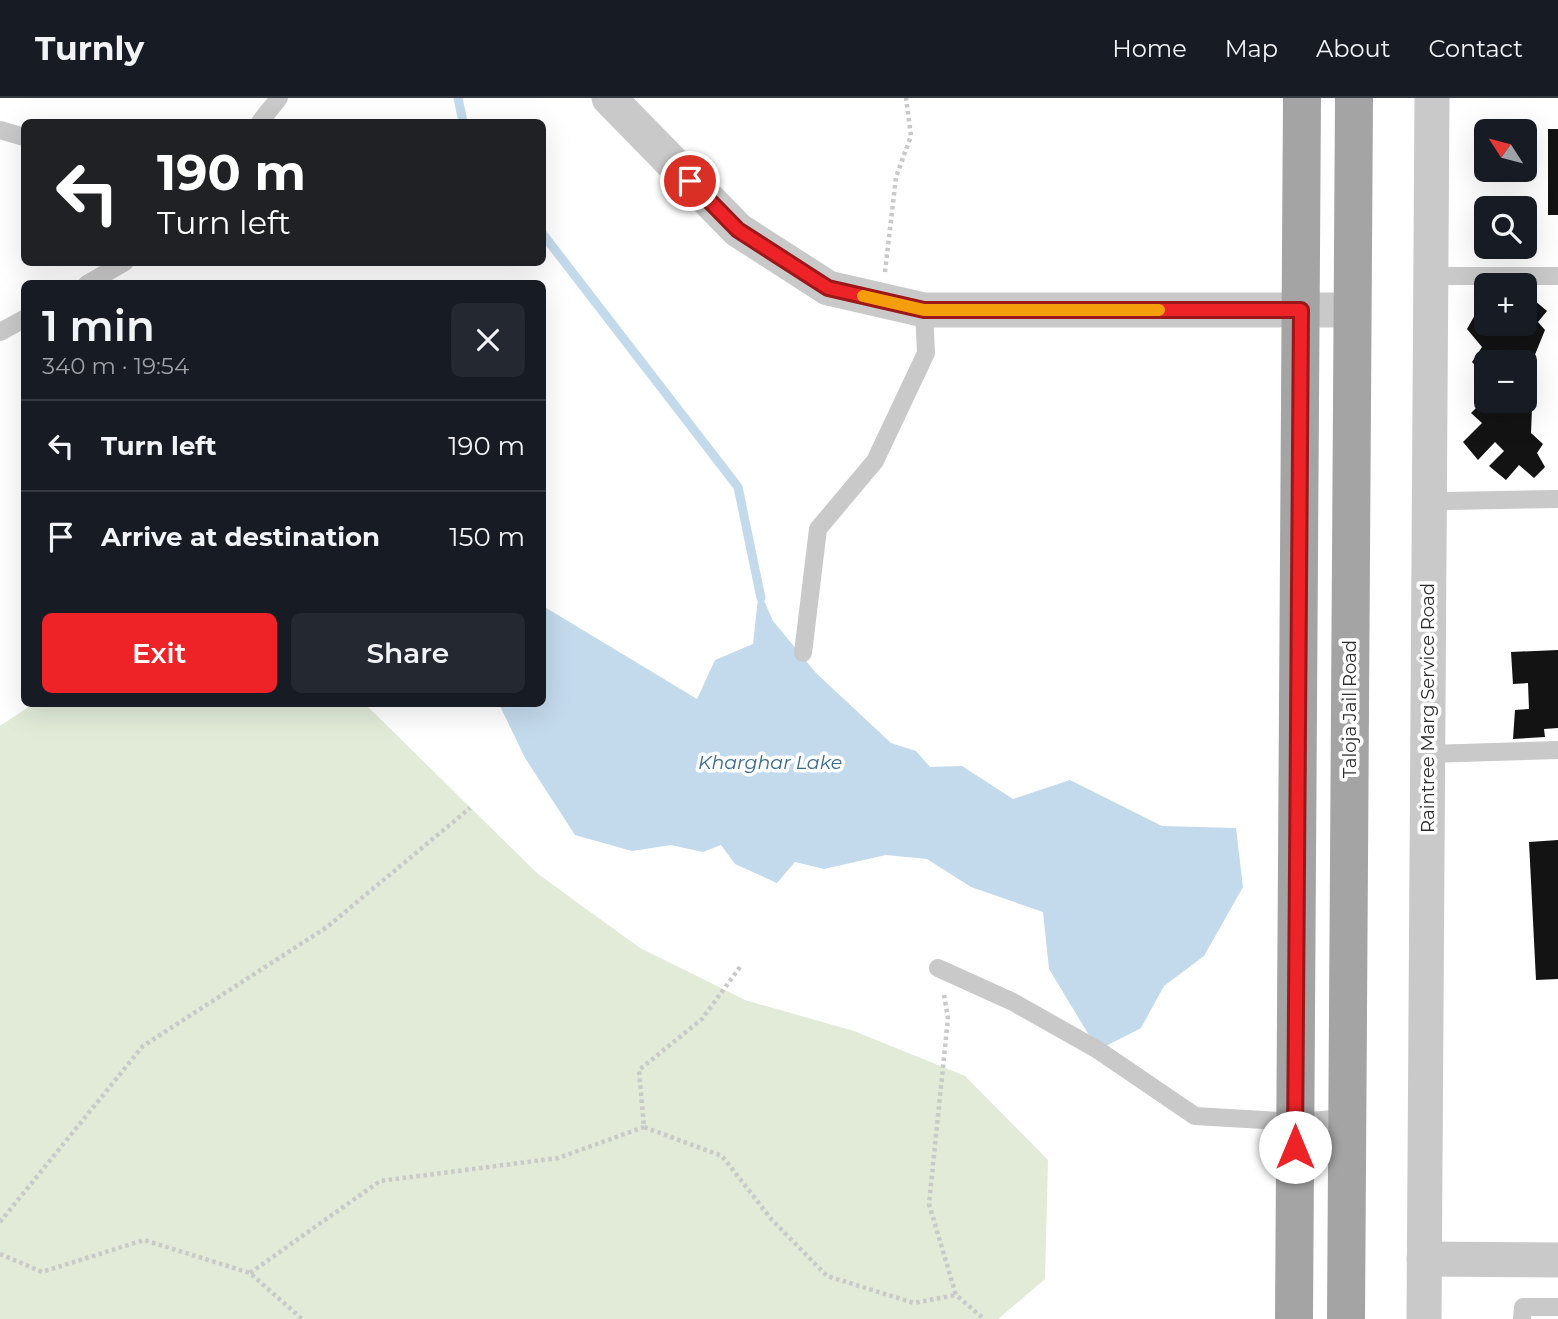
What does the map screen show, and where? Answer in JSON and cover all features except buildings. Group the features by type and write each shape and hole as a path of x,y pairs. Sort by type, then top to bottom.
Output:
{"main road":[{"path":"1294,1319 1302,98"},
{"name":"Taloja Jail Road","path":"1346,1319 1354,98"}],"street":[{"path":"609,98 738,230 828,288 924,310 1352,310"},
{"name":"Raintree Marg Service Road","path":"1423,1319 1432,98"},
{"path":"1423,1259 1558,1260"}],"lane":[{"path":"262,119 279,98"},
{"path":"0,130 21,136"},
{"path":"95,280 118,266"},
{"path":"1429,276 1558,276"},
{"path":"803,653 818,529 875,461 926,353 924,310"},
{"path":"0,332 21,321"},
{"path":"1430,497 1447,501 1558,499"},
{"path":"1428,754 1558,750"},
{"path":"938,968 1013,1002 1098,1050 1195,1116 1296,1122 1347,1118"},
{"path":"1522,1319 1522,1307 1558,1307"}],"path":[{"path":"883,300 896,177 911,136 906,98"},
{"path":"0,1222 143,1046 327,927 470,808"},
{"path":"644,1127 639,1070 702,1019 740,967"},
{"path":"938,968 948,1018 929,1204 956,1295 984,1319"},
{"path":"250,1273 380,1181 558,1158 644,1127 722,1156 772,1220 827,1276 914,1303 956,1295"},
{"path":"0,1254 42,1272 145,1240 250,1273 302,1319"}],"green space":[{"path":"28,707 368,707 538,874 640,948 745,1000 854,1031 965,1076 1048,1160 1045,1279 998,1319 0,1319 0,726"}],"water":[{"name":"Kharghar Lake","path":"759,589 773,621 816,673 891,743 916,751 930,767 962,766 1013,799 1070,780 1162,826 1236,828 1243,887 1204,956 1164,986 1141,1028 1098,1050 1049,969 1043,912 971,887 927,859 886,855 824,869 795,862 777,883 735,864 721,845 703,852 671,845 632,851 575,835 525,758 500,707 546,707 546,608 697,699 715,660 753,644"}],"waterway":[{"path":"458,98 462,119"},
{"path":"546,238 738,487 761,598"}],"slow traffic":[{"path":"863,296 924,310 1159,310"}],"route":[{"path":"690,181 738,230 828,288 924,310 1301,310 1295,1147"}]}
